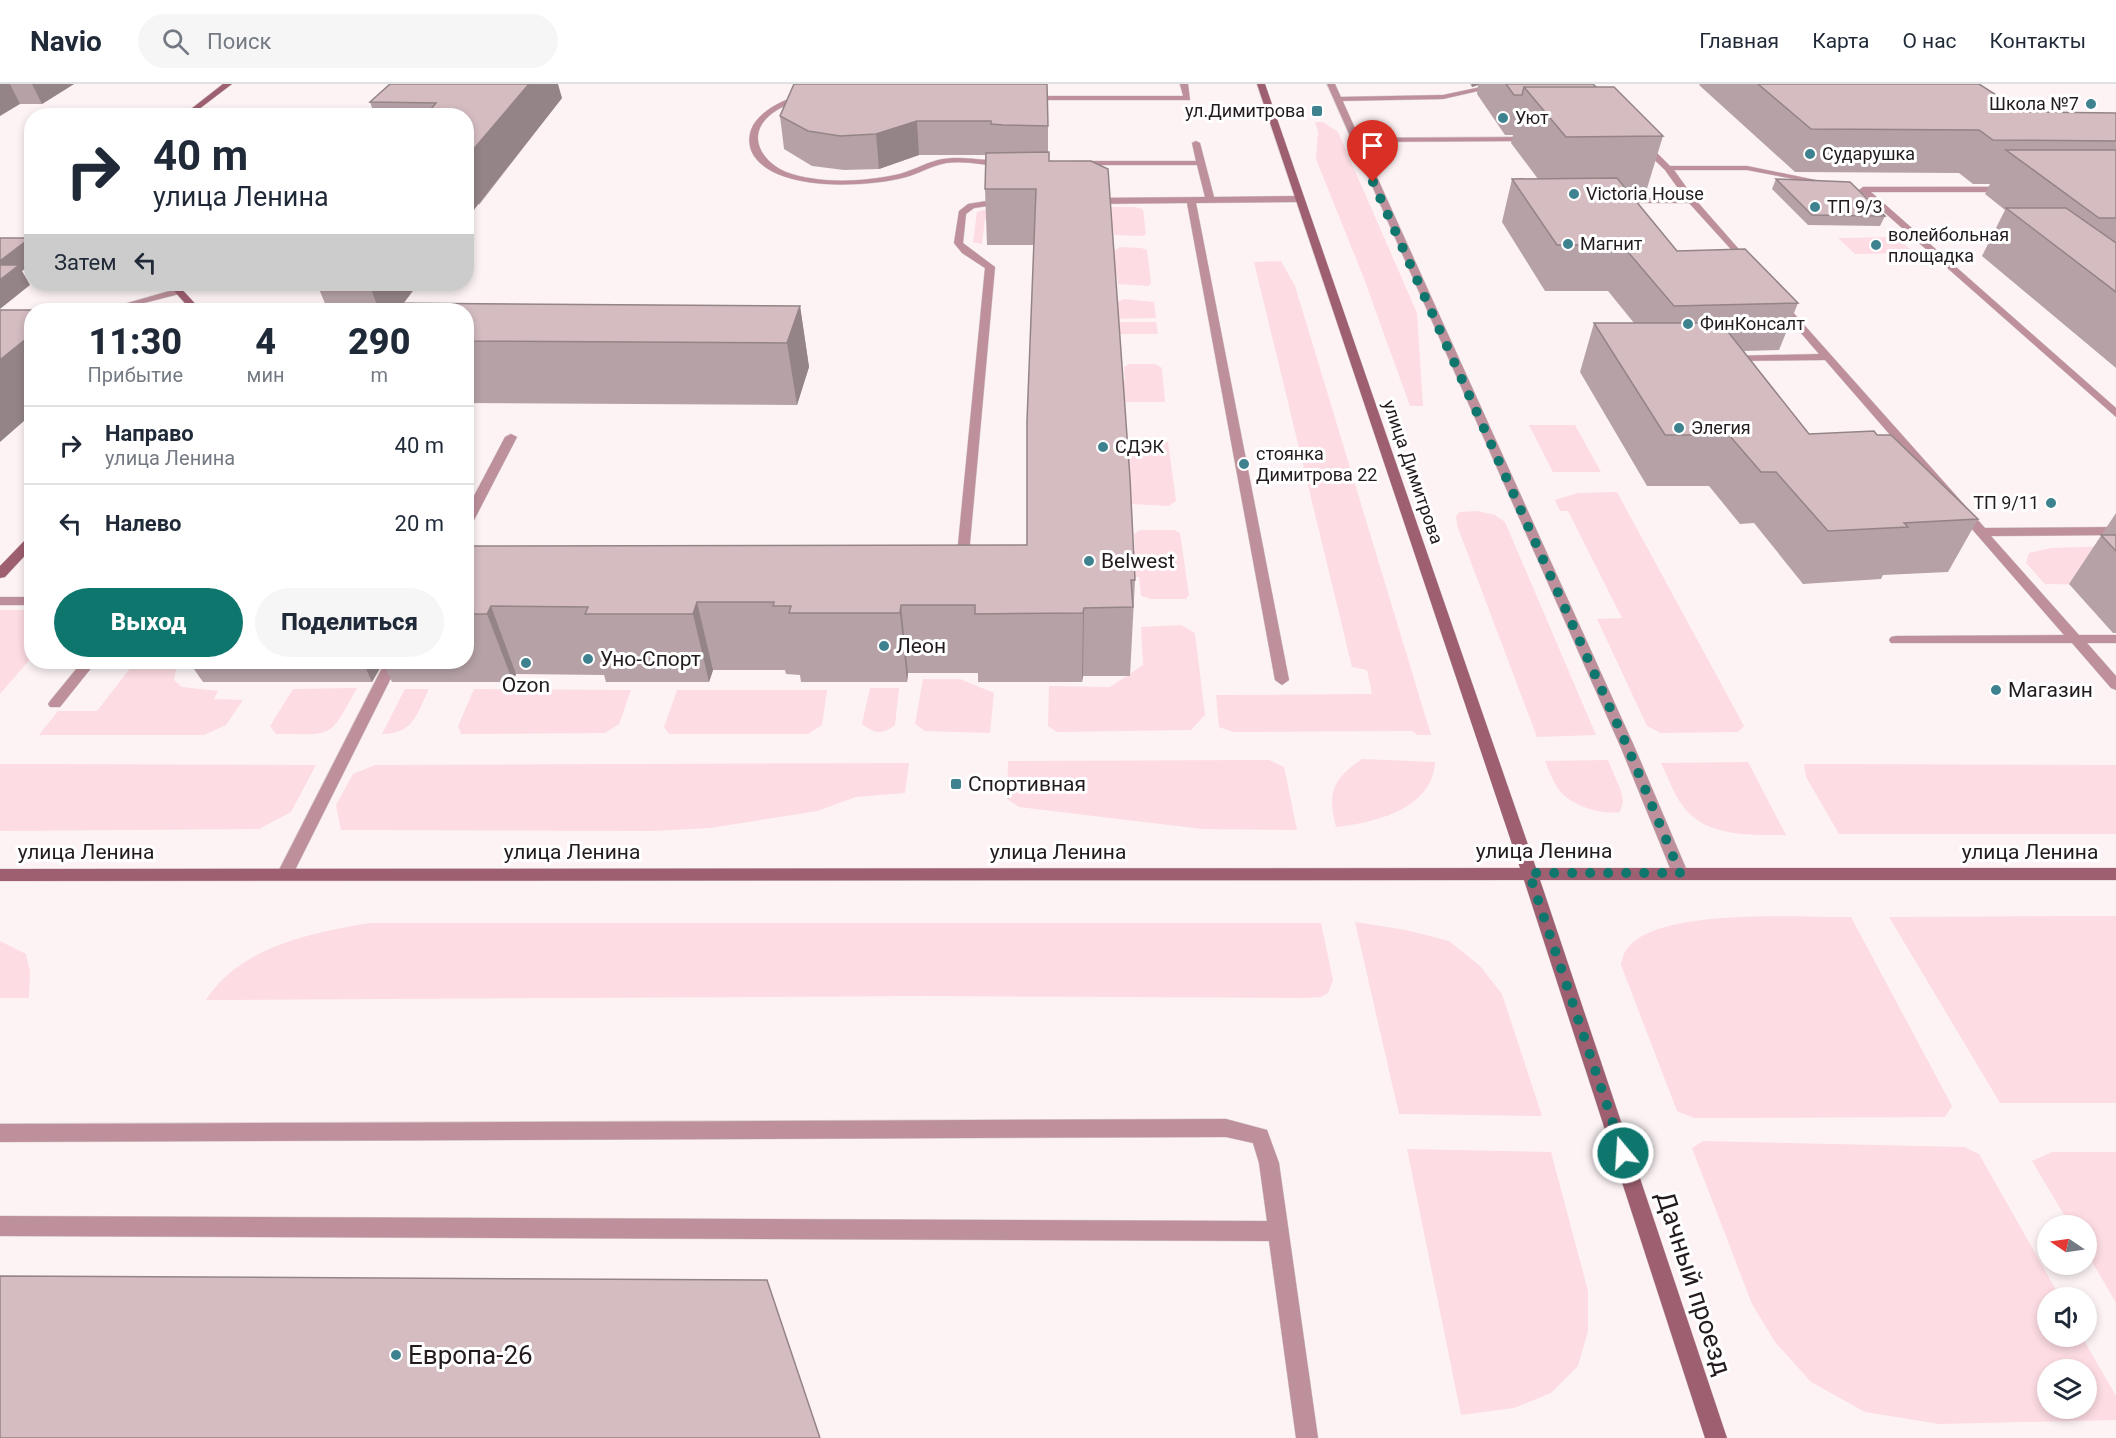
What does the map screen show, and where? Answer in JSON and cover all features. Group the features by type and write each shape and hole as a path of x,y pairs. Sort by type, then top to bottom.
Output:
{"main road":[{"path":"196,108 228,84"},
{"name":"улица Димитрова","path":"1262,84 1529,873"},
{"path":"180,291 190,303"},
{"path":"0,574 24,548"},
{"name":"Дачный проезд","path":"1529,873 1716,1438"},
{"name":"улица Ленина","path":"0,875 2116,874"}],"street":[{"path":"1020,98 1187,98 1184,84"},
{"path":"1331,84 1354,140 1623,738 1680,873"},
{"path":"1338,99 1443,97 1504,84"},
{"path":"812,93 782,105 758,124 753,135 754,147 760,158 772,167 814,180 847,182 895,177 946,161 1015,164"},
{"path":"1354,140 1542,138"},
{"path":"1632,142 1642,143 1668,168 1691,200 1759,279"},
{"path":"1196,143 1209,200"},
{"path":"1061,164 1201,163"},
{"path":"1668,168 1747,168 1840,186"},
{"path":"1852,188 1863,190 2014,189"},
{"path":"1863,190 2116,414"},
{"path":"1075,201 1300,199"},
{"path":"1191,200 1282,680"},
{"path":"1603,201 1691,200"},
{"path":"960,581 990,267 965,251 958,243 962,213 971,206 993,201 1016,201"},
{"path":"135,303 180,291"},
{"path":"1775,296 2116,685"},
{"path":"1712,359 1828,357"},
{"path":"474,509 512,437"},
{"path":"1984,532 2116,531"},
{"path":"0,601 24,601"},
{"path":"1896,640 2116,639"},
{"path":"55,704 83,669"},
{"path":"285,874 388,669"},
{"path":"0,1133 1226,1128 1260,1136 1269,1162 1307,1438"},
{"path":"0,1226 1279,1231"}],"shaded area":[{"path":"1315,122 1323,122 1338,132 1417,313 1423,406 1410,406 1363,276 1316,159 1318,132"},
{"path":"995,207 1135,207 1143,209 1146,234 1142,236 1114,235 1113,227 985,219 982,244 973,242 977,212"},
{"name":"волейбольная площадка","path":"1896,237 1914,253 1855,254 1838,238"},
{"path":"1120,247 1147,250 1151,283 1149,286 1118,284 1117,275 1111,275 1114,251"},
{"path":"1281,261 1295,286 1431,735 1417,735 1412,731 1233,732 1219,727 1216,695 1372,694 1367,670 1352,667 1254,262"},
{"path":"1124,299 1154,302 1156,318 1106,319 1117,302"},
{"path":"1106,322 1156,322 1158,334 1107,334"},
{"path":"1130,364 1155,364 1162,368 1165,402 1122,402 1108,381 1125,380 1124,367"},
{"path":"1529,425 1575,425 1601,472 1553,472"},
{"path":"1134,439 1161,439 1168,442 1176,501 1169,506 1131,504 1114,457 1128,457 1127,443"},
{"path":"1617,492 1744,726 1738,732 1661,733 1647,726 1597,619 1622,618 1568,511 1560,511 1555,500 1578,493"},
{"path":"1477,511 1495,515 1505,522 1596,735 1537,737 1458,528 1456,516 1460,512"},
{"path":"1140,530 1174,530 1180,533 1189,595 1186,599 1151,599 1141,596 1139,577 1128,577 1121,551 1135,551 1134,534"},
{"path":"2116,546 2116,585 2045,584 2026,563 2029,553 2051,548"},
{"path":"0,610 24,610 24,666 0,694"},
{"path":"1181,625 1195,633 1205,715 1191,730 1057,732 1048,726 1049,686 1110,687 1143,665 1141,627"},
{"path":"130,669 176,669 174,680 182,687 218,691 214,699 243,700 226,725 204,735 39,735 58,711 97,711"},
{"path":"923,679 960,679 994,693 990,733 925,731 915,724"},
{"path":"357,688 340,717 328,731 309,734 276,734 270,726 293,689"},
{"path":"870,688 899,688 895,725 882,732 871,730 862,724"},
{"path":"405,689 429,689 417,714 408,726 393,733 382,734"},
{"path":"474,689 631,690 619,724 605,733 461,734 458,726"},
{"path":"677,690 827,690 822,725 808,734 669,734 664,727"},
{"path":"1362,759 1435,762 1432,778 1413,802 1383,817 1336,827 1332,804 1335,787 1344,773"},
{"path":"1269,760 1284,767 1297,830 1202,829 1019,807 1007,799 1008,761"},
{"path":"1608,760 1621,791 1623,802 1620,812 1596,811 1572,801 1558,788 1545,761"},
{"path":"1748,762 1786,835 1734,833 1709,826 1698,820 1679,801 1661,763"},
{"path":"909,763 905,793 856,797 817,811 710,828 653,831 341,830 336,805 353,774 375,765"},
{"path":"0,764 316,765 291,812 259,829 0,831"},
{"path":"1804,764 2116,765 2116,834 1839,834 1806,777"},
{"path":"1765,916 1851,917 1952,1106 1945,1117 1694,1118 1677,1111 1621,965 1625,952 1640,937 1664,927 1695,921"},
{"path":"2116,916 2116,1103 2000,1103 1889,917"},
{"path":"1355,922 1406,930 1449,941 1480,966 1502,994 1542,1116 1399,1114"},
{"path":"371,923 1321,923 1333,980 1328,993 1321,997 1305,998 921,996 206,1000 220,982 257,955 302,937"},
{"path":"0,941 26,954 30,971 29,998 0,998"},
{"path":"1703,1141 1964,1147 1979,1154 2037,1256 2037,1275 2048,1275 2054,1287 2037,1287 2037,1347 2088,1347 2095,1359 2037,1359 2037,1419 2097,1419 2097,1363 2116,1396 2116,1420 1939,1424 1865,1412 1811,1382 1775,1342 1752,1304 1692,1148"},
{"path":"1407,1149 1551,1152 1588,1291 1588,1331 1578,1366 1551,1393 1514,1408 1461,1415"},
{"path":"2052,1152 2116,1152 2116,1303 2097,1270 2097,1215 2064,1215 2032,1161"}],"building":[{"path":"390,84 529,84 474,149 474,108 432,108 436,103 370,102"},
{"path":"794,84 1047,84 1048,126 991,124 991,121 917,121 876,134 840,136 808,131 780,116"},
{"path":"1506,84 1593,84 1596,87 1524,87 1522,95 1514,95"},
{"path":"1758,84 1979,84 2023,112 2116,113 2116,141 1993,140 1979,130 1811,129"},
{"path":"1524,87 1614,87 1663,136 1566,137"},
{"path":"2006,150 2116,150 2116,218 2099,218"},
{"path":"1049,152 1049,161 1091,161 1108,169 1130,478 1135,580 1131,580 1133,607 1084,608 1083,613 975,614 975,605 901,605 900,613 789,613 791,606 773,606 774,602 697,602 693,614 585,614 588,607 491,606 487,614 474,614 474,546 1027,545 1027,421 1036,189 985,189 986,153"},
{"path":"1617,178 1677,251 1745,249 1798,303 1674,306 1622,245 1557,245 1512,179"},
{"path":"1776,179 1850,182 1885,216 1812,215"},
{"path":"2006,208 2066,208 2116,243 2116,292"},
{"path":"0,238 24,238 24,243 0,261"},
{"path":"0,265 19,265 0,280"},
{"path":"474,304 800,306 787,343 474,341"},
{"path":"0,310 24,310 24,340 0,360"},
{"path":"1594,323 1721,323 1809,434 1874,431 1877,435 1891,435 1978,519 1904,523 1908,527 1828,531 1776,472 1761,472 1729,435 1665,435"},
{"path":"2101,535 2116,535 2116,551"},
{"name":"Европа-26","path":"0,1276 767,1280 820,1438 0,1438"}],"place":[{"name":"Школа №7","path":"2091,104"},
{"name":"ул.Димитрова","path":"1317,111"},
{"name":"Уют","path":"1503,118"},
{"name":"Сударушка","path":"1810,154"},
{"name":"Victoria House","path":"1574,194"},
{"name":"ТП 9/3","path":"1815,207"},
{"name":"Магнит","path":"1568,244"},
{"name":"волейбольная площадка","path":"1876,245"},
{"name":"ФинКонсалт","path":"1688,324"},
{"name":"Элегия","path":"1679,428"},
{"name":"СДЭК","path":"1103,447"},
{"name":"стоянка Димитрова 22","path":"1244,464"},
{"name":"ТП 9/11","path":"2051,503"},
{"name":"Belwest","path":"1089,561"},
{"name":"Леон","path":"884,646"},
{"name":"Уно-Спорт","path":"588,659"},
{"name":"Ozon","path":"526,663"},
{"name":"Магазин","path":"1996,690"},
{"name":"Спортивная","path":"956,784"},
{"name":"Европа-26","path":"396,1355"}],"route":[{"path":"1373,182 1628,748 1680,873 1529,873 1623,1153"}]}
